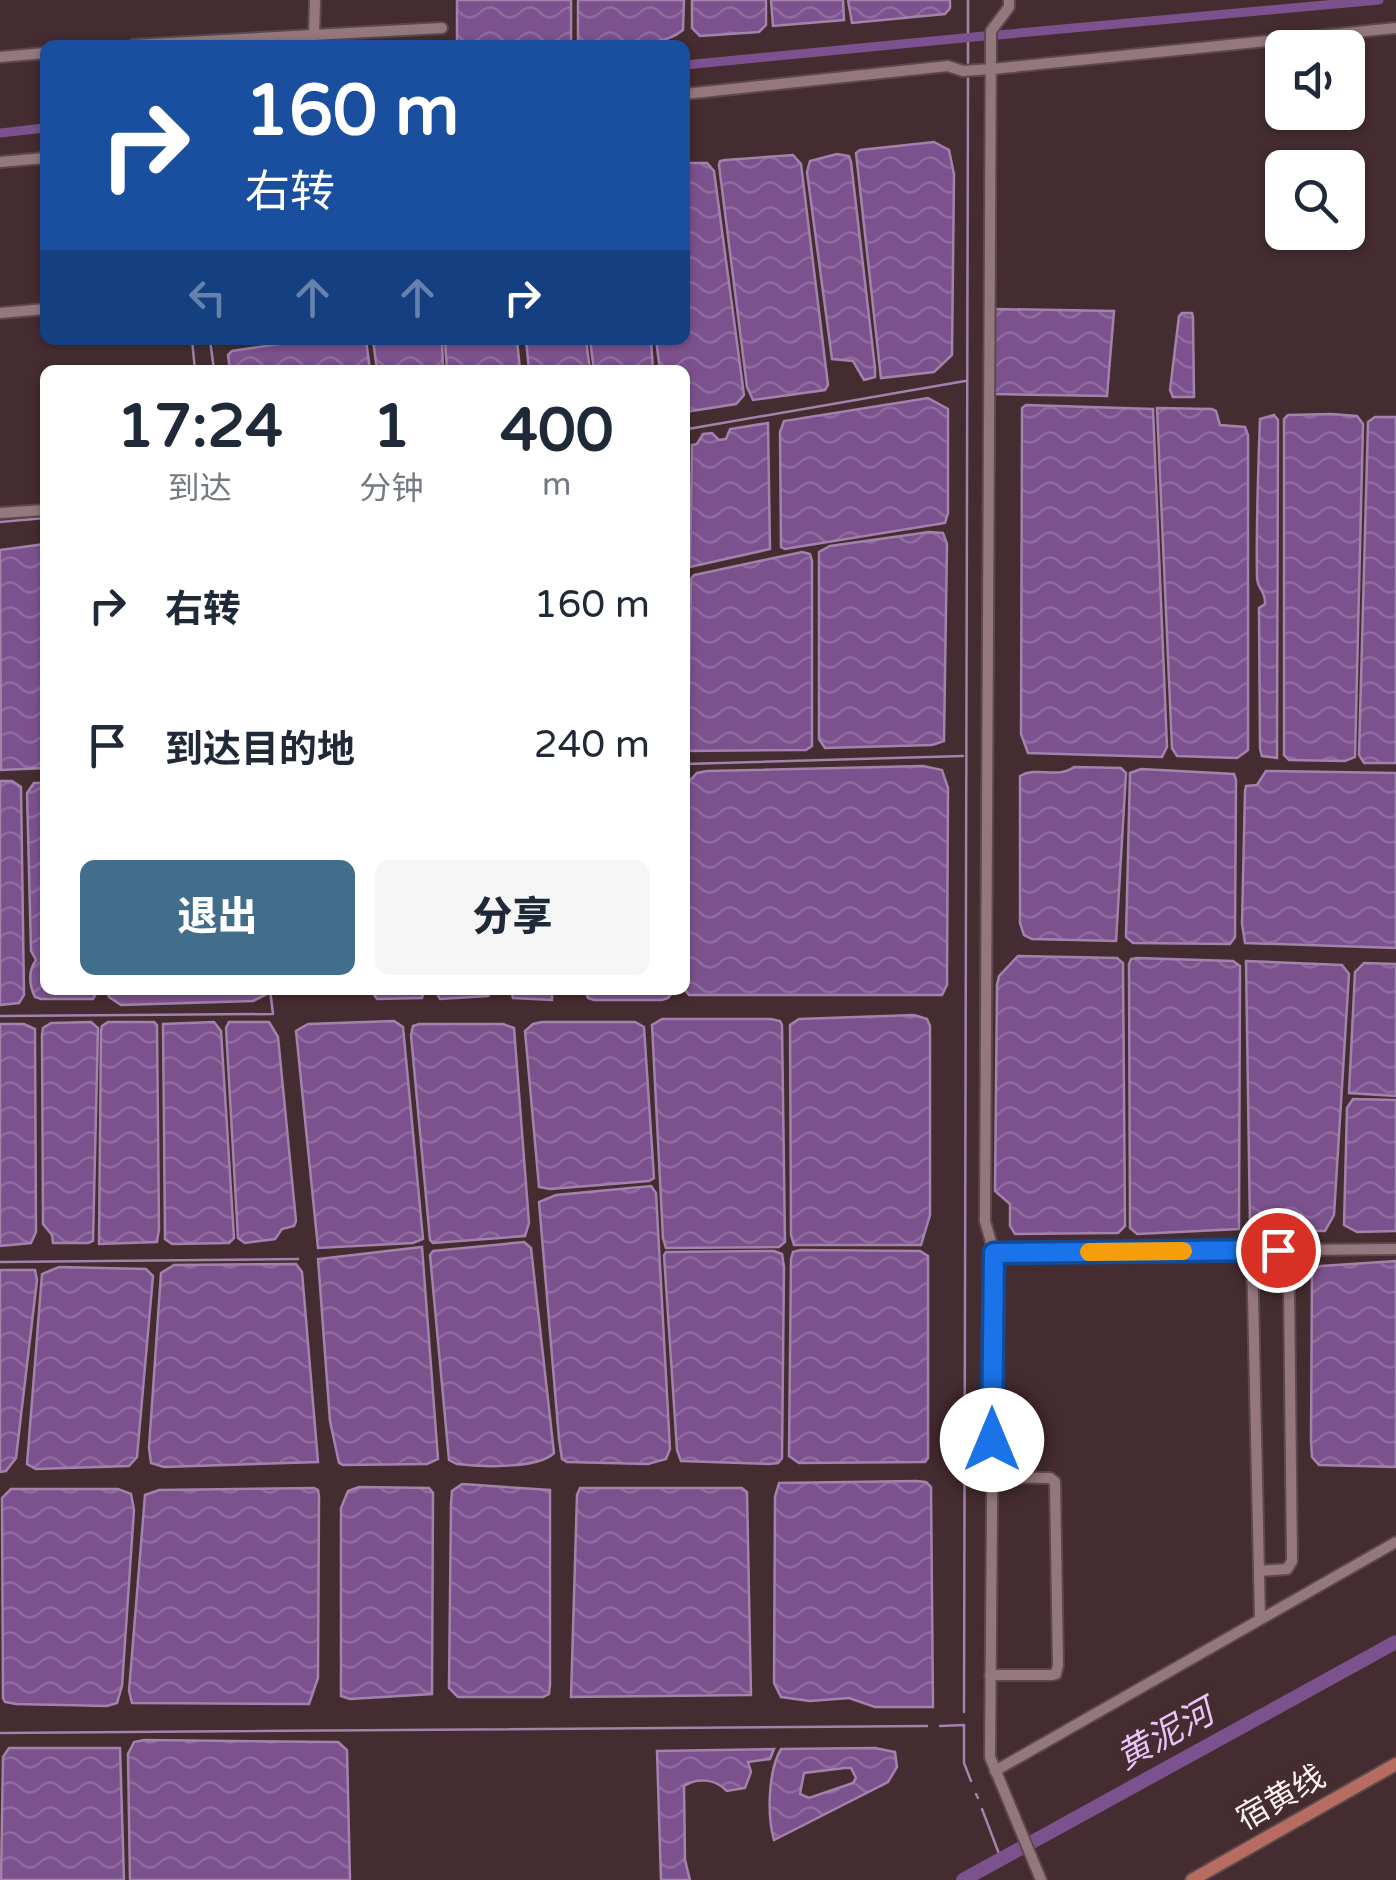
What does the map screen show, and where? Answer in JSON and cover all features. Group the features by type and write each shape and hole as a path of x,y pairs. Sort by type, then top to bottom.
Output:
{"main road":[{"name":"宿黄线","path":"1192,1880 1396,1764"}],"street":[{"path":"314,35 315,0"},
{"path":"1009,0 1010,6 992,31 985,1221 994,1253 990,1757 1041,1880"},
{"path":"224,40 442,28"},
{"path":"690,93 948,66 964,72 1396,28"},
{"path":"0,57 40,53"},
{"path":"0,162 40,158"},
{"path":"0,314 40,310"},
{"path":"0,513 40,510"},
{"path":"994,1253 1396,1249"},
{"path":"1252,1250 1260,1620"},
{"path":"1259,1571 1287,1569 1292,1561 1289,1286 1304,1261 1305,1250"},
{"path":"1252,1280 1293,1279"},
{"path":"990,1675 1056,1674 1058,1666 1055,1482 1050,1478 992,1477"},
{"path":"995,1771 1396,1542"}],"water":[{"path":"457,0 571,0 571,40 457,40"},
{"path":"578,0 684,0 683,30 673,36 662,40 578,40"},
{"path":"692,0 766,0 766,25 759,32 700,36 692,28"},
{"path":"771,0 843,0 844,20 773,26"},
{"path":"848,0 950,0 950,8 945,14 852,23"},
{"path":"934,142 949,150 954,174 952,355 934,372 881,378 856,153"},
{"path":"837,154 849,156 851,162 875,368 875,377 864,380 853,361 832,359 807,172 810,161"},
{"path":"793,155 801,164 828,385 825,390 753,400 747,387 719,165 725,160"},
{"path":"690,163 707,163 714,171 744,395 736,404 690,411 690,365 659,365 657,345 690,345"},
{"path":"994,309 1114,311 1107,396 994,394"},
{"path":"1182,313 1192,313 1193,317 1194,397 1173,397 1170,390"},
{"path":"272,345 367,345 369,365 229,365 228,355 232,351"},
{"path":"374,345 442,345 443,365 376,365"},
{"path":"445,345 518,345 520,365 447,365"},
{"path":"526,345 587,345 589,365 528,365"},
{"path":"591,345 651,345 653,365 593,365"},
{"path":"928,398 948,409 945,523 781,547 780,432 784,421"},
{"path":"1026,405 1153,409 1167,747 1162,757 1028,753 1021,734 1022,408"},
{"path":"1157,408 1212,409 1220,425 1245,427 1248,435 1248,750 1237,758 1177,756 1172,748"},
{"path":"1274,415 1278,420 1277,758 1262,756 1260,749 1259,608 1265,599 1257,581 1260,419"},
{"path":"1288,415 1357,416 1363,424 1355,757 1345,761 1289,760 1284,755 1284,419"},
{"path":"1375,417 1396,417 1396,763 1364,763 1359,755 1368,422"},
{"path":"768,423 770,549 690,567 692,445 703,434 726,439 730,429"},
{"path":"943,533 947,544 944,741 932,745 825,748 819,739 819,552 830,546"},
{"path":"40,545 40,768 1,770 0,550"},
{"path":"802,552 810,554 812,746 806,750 690,751 694,575"},
{"path":"923,766 942,770 948,788 947,985 942,995 690,995 690,781 697,773"},
{"path":"1074,767 1121,768 1126,773 1116,941 1032,939 1024,935 1020,923 1020,776"},
{"path":"1141,769 1234,774 1235,937 1230,944 1133,943 1126,937 1130,773"},
{"path":"1266,771 1396,773 1396,948 1245,943 1245,791 1246,786 1257,785"},
{"path":"0,781 12,781 21,787 24,995 19,1003 0,1005"},
{"path":"34,783 40,783 40,995 95,995 93,999 41,999 35,997 32,988 31,973 36,960 31,951 27,793"},
{"path":"1018,956 1117,958 1123,963 1125,1226 1118,1233 1015,1234 1010,1226 1010,1204 995,1191 997,985 999,976"},
{"path":"1137,958 1233,961 1240,966 1239,1229 1137,1234 1130,1228 1129,964"},
{"path":"1246,961 1342,965 1349,974 1334,1215 1325,1231 1253,1230 1250,1224"},
{"path":"1364,963 1396,964 1396,1096 1349,1093 1355,972"},
{"path":"265,995 253,1001 121,1005 109,997"},
{"path":"374,995 423,995 422,998 377,999"},
{"path":"438,995 489,995 488,996 440,999"},
{"path":"512,995 552,995 552,1000"},
{"path":"587,995 670,995 662,1000"},
{"path":"914,1015 927,1019 930,1026 930,1215 921,1245 794,1245 790,1025 799,1019"},
{"path":"662,1019 780,1021 785,1242 779,1247 666,1248 652,1025"},
{"path":"394,1021 403,1027 423,1239 413,1243 318,1248 296,1031 308,1024"},
{"path":"91,1022 98,1028 93,1241 88,1243 53,1243 43,1224 42,1035 43,1028 51,1023"},
{"path":"108,1022 157,1025 157,1242 99,1244 101,1031"},
{"path":"214,1022 221,1031 234,1238 229,1243 172,1244 165,1239 163,1024"},
{"path":"229,1022 269,1022 278,1037 296,1221 294,1226 282,1229 275,1239 245,1243 238,1238 226,1028"},
{"path":"542,1022 635,1022 644,1027 654,1178 539,1187 525,1031"},
{"path":"0,1024 24,1024 35,1029 36,1232 31,1243 0,1246"},
{"path":"503,1024 514,1028 529,1223 525,1236 433,1243 430,1240 411,1035 413,1026"},
{"path":"1353,1099 1396,1100 1396,1231 1357,1232 1344,1225 1347,1108"},
{"path":"651,1186 656,1193 670,1449 666,1459 648,1464 567,1462 562,1459 559,1439 539,1202 556,1195"},
{"path":"524,1242 531,1248 554,1453 522,1464 457,1464 449,1460 430,1255 433,1251"},
{"path":"422,1247 438,1459 427,1464 343,1465 339,1463 330,1421 318,1259"},
{"path":"774,1251 782,1254 784,1267 782,1458 769,1464 681,1461 677,1450 664,1255"},
{"path":"920,1251 928,1256 925,1462 799,1463 789,1456 791,1259 793,1252"},
{"path":"1396,1261 1396,1467 1319,1465 1312,1457 1311,1442 1312,1269"},
{"path":"296,1264 302,1272 318,1462 164,1467 151,1463 161,1273 174,1265"},
{"path":"59,1267 146,1269 153,1276 137,1457 129,1466 36,1469 27,1464 42,1274"},
{"path":"0,1270 35,1270 37,1280 16,1458 6,1471 0,1472"},
{"path":"916,1481 931,1487 933,1707 875,1707 849,1698 810,1701 781,1697 774,1683 775,1497 779,1483"},
{"path":"462,1484 550,1490 550,1685 549,1694 543,1697 458,1697 449,1688 451,1504 452,1491"},
{"path":"359,1487 429,1488 433,1493 432,1694 350,1699 341,1696 341,1508 348,1491"},
{"path":"314,1488 319,1496 318,1678 309,1704 132,1703 129,1691 145,1495 159,1490"},
{"path":"580,1488 742,1488 747,1492 751,1695 571,1697"},
{"path":"11,1489 118,1489 131,1494 134,1510 122,1686 117,1703 16,1704 3,1698 2,1498"},
{"path":"134,1742 338,1742 347,1750 350,1880 130,1880 128,1754"},
{"path":"9,1748 120,1748 124,1880 1,1880 3,1757"},
{"path":"875,1748 895,1752 897,1767 888,1782 774,1840 770,1794 773,1769 781,1749","holes":["851,1768 856,1778 853,1783 809,1798 800,1794 804,1773"]},
{"path":"774,1749 770,1759 748,1762 751,1772 745,1788 727,1791 706,1781 684,1786 685,1860 690,1880 661,1880 657,1751"}],"waterway":[{"path":"968,0 968,64"},
{"path":"998,35 1379,0"},
{"path":"690,65 984,36"},
{"path":"964,1712 968,78"},
{"path":"0,133 40,129"},
{"path":"192,345 194,365"},
{"path":"211,345 213,365"},
{"path":"690,429 965,381"},
{"path":"0,522 40,518"},
{"path":"690,764 963,756"},
{"path":"0,1016 273,1014 271,995"},
{"path":"0,1262 298,1259"},
{"name":"黄泥河","path":"963,1880 1396,1642"},
{"path":"940,1726 964,1725 964,1763 971,1781"},
{"path":"0,1733 927,1726"},
{"path":"976,1794 978,1798"},
{"path":"982,1809 1001,1859"}],"slow traffic":[{"path":"1089,1252 1183,1251"}],"route":[{"path":"992,1440 994,1253 1278,1250"}]}
